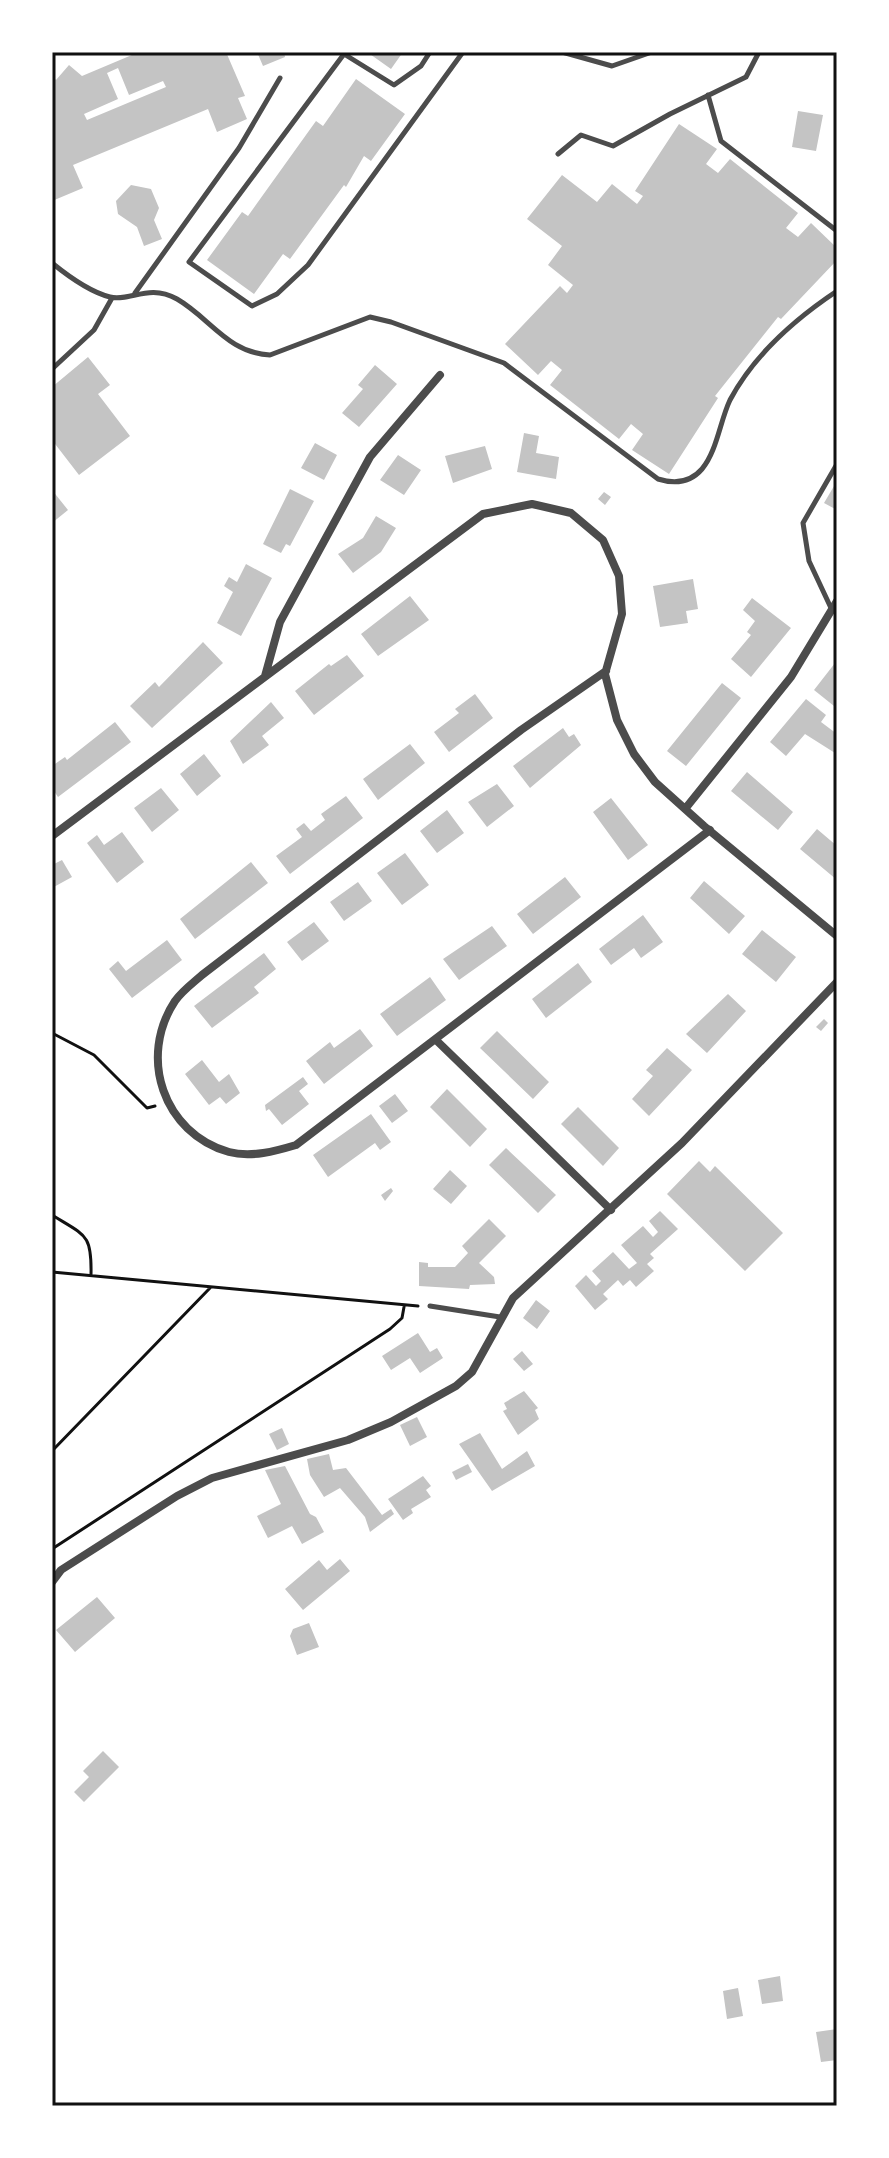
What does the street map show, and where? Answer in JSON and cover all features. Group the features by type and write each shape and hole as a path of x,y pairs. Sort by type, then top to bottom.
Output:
{"street":[{"path":"265,677 280,622 370,457 440,375"},
{"path":"52,836 483,514 532,504 571,513 603,540 619,576 622,614 606,671 617,720 634,754 655,782 685,809 837,936"},
{"path":"685,809 791,677 834,605"},
{"path":"606,671 521,730 193,983 175,1001 159,1038 157,1073 166,1103 193,1133 229,1152 267,1154 296,1145 710,830"},
{"path":"52,1582 61,1570 177,1496 212,1478 348,1440 420,1407 472,1372 513,1298 682,1143 837,984"},
{"path":"436,1040 611,1210"}],"lane":[{"path":"430,52 421,66 394,85 344,54 189,262 252,306 277,294 308,265 463,52"},
{"path":"562,52 612,66 652,52"},
{"path":"558,154 581,135 613,146 746,77 759,52"},
{"path":"134,293 239,148 280,78"},
{"path":"708,95 721,141 837,231"},
{"path":"52,263 71,278 112,298 147,290 176,299 219,336 256,355 270,355 370,317 453,343 504,363 658,479 671,483 681,482 702,470 731,398 746,377 777,339 837,291"},
{"path":"52,369 94,330 112,298"},
{"path":"834,605 809,561 803,523 837,464"},
{"path":"430,1306 500,1317"}],"path":[{"path":"52,1033 94,1055 147,1108 166,1103"},
{"path":"52,1215 85,1235 92,1244 91,1275"},
{"path":"52,1272 404,1307 430,1306"},
{"path":"52,1451 210,1288"},
{"path":"52,1549 390,1329 402,1318 404,1307"}],"building":[{"path":"139,52 226,52 245,96 238,98 247,119 217,132 208,109 73,165 83,188 52,201 52,76 56,80 69,65 82,76","holes":["118,68 129,95 163,81 166,87 87,120 84,114 118,99 107,73"]},
{"path":"257,52 284,52 285,57 263,66"},
{"path":"367,52 403,52 391,69"},
{"path":"356,79 405,114 371,161 364,156 346,187 344,185 290,259 283,254 254,294 207,260 242,212 248,216 316,121 323,126"},
{"path":"798,111 823,115 816,151 792,147"},
{"path":"679,124 717,149 706,164 718,173 730,159 798,213 786,228 798,237 811,223 837,248 837,260 781,319 778,317 715,396 718,398 669,474 632,450 643,434 631,424 619,439 550,385 562,370 551,361 538,375 505,344 560,286 567,293 573,285 548,265 562,246 527,219 562,175 597,202 612,184 637,204 643,196 635,191"},
{"path":"131,185 151,189 159,208 154,220 162,239 144,246 137,227 118,214 116,201"},
{"path":"88,357 110,385 98,394 130,436 79,475 52,440 52,387"},
{"path":"375,365 397,384 359,427 342,413 363,389 358,385"},
{"path":"524,433 539,436 536,453 559,457 556,479 517,472"},
{"path":"315,443 337,455 324,480 301,468"},
{"path":"485,446 492,469 453,483 445,456"},
{"path":"398,455 421,470 404,495 380,480"},
{"path":"837,481 837,510 824,503"},
{"path":"290,489 314,501 290,546 286,544 281,553 263,544"},
{"path":"52,490 68,510 52,523"},
{"path":"604,492 611,497 605,505 598,499"},
{"path":"376,516 396,528 381,552 353,573 338,554 363,538"},
{"path":"246,564 272,578 241,636 217,623 233,592 224,586 229,577 237,582"},
{"path":"693,579 698,609 686,611 688,623 660,627 653,586"},
{"path":"410,596 429,620 378,656 361,634"},
{"path":"752,598 791,628 751,677 731,659 751,635 747,632 755,621 743,610"},
{"path":"203,642 223,663 152,728 130,706 155,682 159,687"},
{"path":"347,655 364,676 314,715 295,691 329,664 331,666"},
{"path":"835,663 837,702 834,706 814,690"},
{"path":"722,683 741,698 686,766 667,751"},
{"path":"475,694 493,718 449,752 434,732 459,713 455,709"},
{"path":"806,699 826,715 821,722 837,734 835,753 805,734 786,756 770,742"},
{"path":"271,702 284,718 262,736 269,745 243,764 230,741"},
{"path":"115,722 131,742 58,797 52,788 52,766 65,757 67,760"},
{"path":"563,728 569,737 574,734 581,745 530,788 513,766"},
{"path":"410,744 425,763 378,800 363,779"},
{"path":"204,754 221,776 197,796 180,774"},
{"path":"747,772 793,812 778,830 731,791"},
{"path":"497,784 514,806 487,827 468,802"},
{"path":"161,788 179,810 152,832 134,808"},
{"path":"346,796 363,818 290,874 276,856 302,837 296,829 304,823 311,831 325,820 321,814"},
{"path":"611,798 648,845 628,860 593,812"},
{"path":"447,810 464,833 437,853 420,831"},
{"path":"817,829 837,846 837,880 800,849"},
{"path":"122,832 144,862 117,883 87,843 97,835 104,845"},
{"path":"405,853 429,885 402,905 377,873"},
{"path":"62,860 72,877 52,888 52,865"},
{"path":"251,862 268,883 195,939 180,919"},
{"path":"565,877 581,897 533,934 517,914"},
{"path":"704,881 745,916 729,934 690,898"},
{"path":"358,882 372,901 344,921 330,902"},
{"path":"643,915 663,942 641,958 634,948 611,965 599,949"},
{"path":"314,922 329,941 302,961 287,942"},
{"path":"492,926 507,946 459,980 443,959"},
{"path":"762,930 796,957 776,982 742,954"},
{"path":"167,940 182,960 132,998 109,969 118,961 126,971"},
{"path":"264,953 276,969 254,987 259,993 212,1028 194,1006"},
{"path":"578,963 592,982 546,1018 532,999"},
{"path":"430,977 446,1000 397,1036 380,1014"},
{"path":"728,994 746,1011 707,1053 686,1034"},
{"path":"824,1019 828,1023 821,1031 816,1027"},
{"path":"360,1029 373,1046 324,1084 306,1061 330,1042 334,1048"},
{"path":"497,1031 549,1082 533,1099 480,1048"},
{"path":"667,1048 692,1070 649,1116 632,1099 653,1076 646,1070"},
{"path":"202,1060 219,1082 229,1074 240,1093 226,1104 220,1097 209,1105 185,1074"},
{"path":"303,1077 308,1084 299,1091 309,1104 282,1125 269,1109 266,1111 265,1105"},
{"path":"447,1089 487,1129 470,1147 430,1107"},
{"path":"395,1094 408,1111 392,1123 379,1106"},
{"path":"578,1107 619,1148 603,1166 561,1124"},
{"path":"371,1114 391,1142 380,1150 375,1143 328,1177 313,1155"},
{"path":"506,1148 556,1195 538,1213 489,1165"},
{"path":"699,1161 710,1172 715,1166 783,1233 745,1271 667,1194"},
{"path":"450,1170 467,1186 451,1204 433,1189"},
{"path":"391,1188 393,1191 385,1201 381,1195"},
{"path":"660,1211 678,1229 650,1254 654,1258 647,1264 654,1271 636,1287 630,1280 623,1286 618,1280 603,1294 608,1299 595,1310 575,1286 586,1275 596,1286 601,1281 592,1271 613,1252 629,1269 637,1263 621,1245 643,1226 653,1237 658,1232 649,1221"},
{"path":"489,1219 506,1236 479,1263 494,1277 495,1284 470,1285 469,1289 419,1286 419,1262 428,1263 428,1267 455,1267 468,1253 462,1246"},
{"path":"536,1300 550,1311 537,1329 523,1318"},
{"path":"418,1333 430,1352 437,1348 443,1358 420,1373 410,1358 391,1370 382,1356"},
{"path":"522,1351 533,1364 524,1371 513,1359"},
{"path":"524,1391 538,1408 535,1410 539,1419 518,1435 503,1411 507,1409 504,1403"},
{"path":"417,1417 427,1437 410,1446 400,1425"},
{"path":"282,1428 289,1444 277,1450 269,1434"},
{"path":"480,1433 502,1469 527,1451 535,1466 492,1491 459,1444"},
{"path":"329,1454 333,1470 346,1468 382,1515 391,1509 394,1514 370,1532 365,1517 340,1488 324,1497 310,1475 307,1459"},
{"path":"468,1464 472,1472 456,1480 452,1472"},
{"path":"285,1466 310,1514 316,1517 324,1532 302,1544 292,1526 268,1538 257,1516 281,1504 265,1470"},
{"path":"423,1476 431,1486 426,1490 431,1497 411,1509 413,1513 403,1520 388,1499"},
{"path":"340,1559 350,1571 303,1610 285,1589 319,1560 327,1570"},
{"path":"97,1597 115,1618 75,1652 56,1630"},
{"path":"309,1623 319,1647 297,1655 290,1636 293,1629"},
{"path":"103,1751 119,1767 84,1802 74,1792 89,1777 83,1771"},
{"path":"780,1976 783,2001 762,2004 758,1980"},
{"path":"738,1988 743,2016 727,2019 723,1991"},
{"path":"837,2029 837,2060 821,2062 816,2032"}]}
